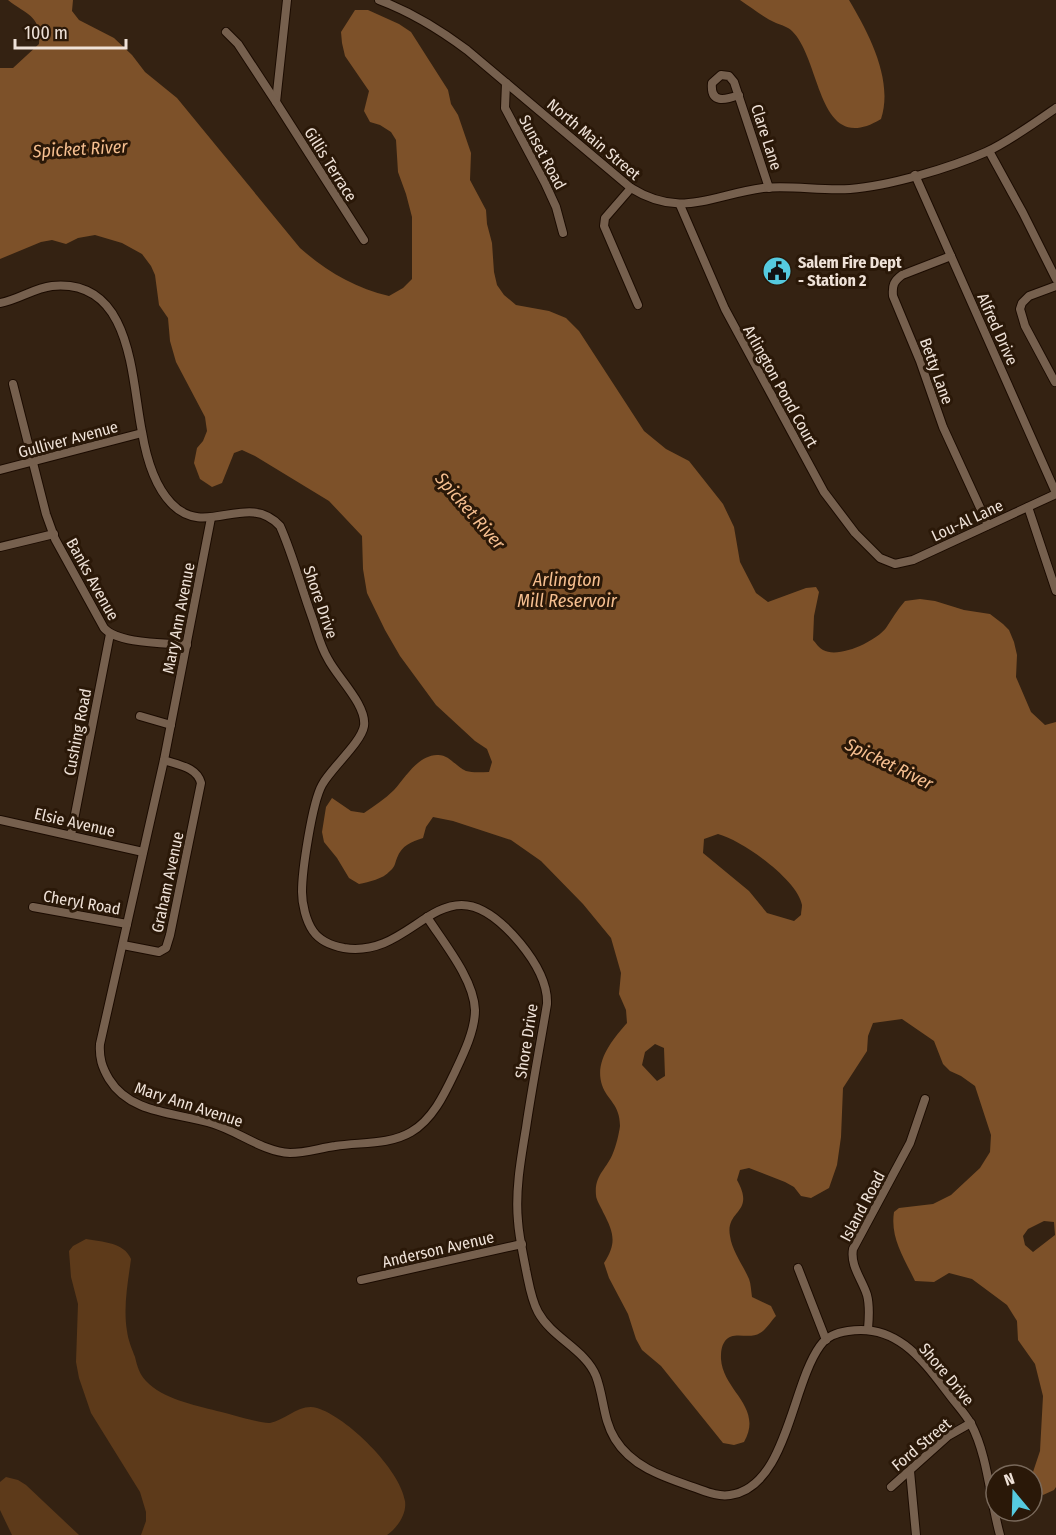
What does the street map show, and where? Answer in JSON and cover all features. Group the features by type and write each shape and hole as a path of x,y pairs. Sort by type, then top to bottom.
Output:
{"street":[{"path":"276,102 288,0"},
{"name":"North Main Street","path":"379,0 416,16 446,34 631,189 662,203 691,204 748,190 769,188 850,189 876,186 915,176 988,151 1056,108"},
{"name":"Gillis Terrace","path":"226,32 238,44 364,240"},
{"name":"Sunset Road","path":"506,83 505,108 545,183 556,207 563,233"},
{"name":"Clare Lane","path":"739,95 769,188"},
{"path":"988,151 1023,213 1056,279"},
{"name":"Alfred Drive","path":"915,176 1056,494"},
{"path":"631,189 605,218 604,226 638,305"},
{"name":"Arlington Pond Court","path":"680,205 724,309 811,469 838,513 855,533 887,562"},
{"name":"Betty Lane","path":"951,256 896,280 892,287 893,296 920,361 943,427 988,525"},
{"name":"Shore Drive","path":"0,303 12,301 36,290 52,286 86,291 101,300 113,314 127,345 142,433 157,480 170,502 183,514 198,518 259,512 280,526 324,653 355,699 363,716 364,726 361,734 326,779 317,796 302,884 305,910 311,928 317,936 341,948 360,949 387,942 439,909 457,905 470,906 488,914 505,927 522,945 540,973 546,989 546,1004 521,1161 518,1220 532,1297 538,1313 587,1361 596,1375 608,1425 616,1441 642,1466 657,1474 713,1494 729,1495 747,1490 761,1478 779,1448 812,1360 826,1340 835,1334 868,1329 896,1338 918,1355 971,1423 981,1452 1000,1535"},
{"path":"1055,382 1025,326 1020,309 1029,296 1056,286"},
{"name":"Banks Avenue","path":"13,384 46,514 100,622 110,634 122,638 187,645"},
{"name":"Gulliver Avenue","path":"0,470 142,433"},
{"name":"Lou-Al Lane","path":"887,562 895,564 913,560 1056,494"},
{"path":"1028,507 1056,591"},
{"name":"Mary Ann Avenue","path":"211,518 164,760 99,1054 104,1070 118,1092 140,1106 213,1124 273,1150 297,1153 388,1140 405,1135 425,1121 437,1106 451,1080 474,1018 474,1000 460,968 427,917"},
{"path":"0,547 54,534"},
{"name":"Cushing Road","path":"71,835 110,634"},
{"path":"140,716 171,725"},
{"name":"Graham Avenue","path":"123,945 159,952 163,951 168,944 200,792 199,777 192,770 164,760"},
{"name":"Elsie Avenue","path":"0,820 143,852"},
{"name":"Cheryl Road","path":"33,907 128,924"},
{"name":"Island Road","path":"868,1329 868,1297 854,1265 853,1249 910,1143 925,1099"},
{"name":"Anderson Avenue","path":"361,1280 522,1244"},
{"path":"798,1268 826,1340"},
{"name":"Ford Street","path":"891,1487 948,1436 971,1423"},
{"path":"910,1471 916,1535"}],"shaded area":[{"path":"86,1239 118,1246 128,1253 131,1259 126,1304 127,1331 138,1367 146,1381 161,1392 179,1400 259,1422 270,1423 311,1407 329,1413 357,1433 370,1446 383,1460 401,1488 405,1506 403,1516 394,1529 387,1535 141,1535 146,1521 146,1512 140,1492 91,1413 76,1362 78,1304 71,1277 69,1251"},
{"path":"6,1477 26,1485 79,1535 12,1535 0,1510 0,1482"}],"water":[{"name":"Arlington Mill Reservoir","path":"8,0 73,0 72,11 79,20 114,38 132,55 145,72 177,98 300,248 342,278 376,293 389,296 403,288 412,279 412,217 398,172 396,140 391,132 370,122 364,111 369,91 345,56 341,32 355,10 368,10 399,24 411,32 448,90 451,104 458,115 471,153 470,180 486,210 497,285 504,295 516,305 549,311 566,318 579,331 644,431 666,449 689,461 723,504 734,527 740,562 756,593 768,602 806,588 816,587 819,592 814,616 813,640 822,649 830,652 847,650 866,643 886,628 905,601 920,599 990,614 1009,630 1017,655 1016,677 1031,712 1045,725 1056,722 1056,1487 1054,1490 1044,1495 1044,1463 1036,1463 1040,1451 1043,1396 1035,1364 1018,1340 1017,1321 1007,1305 972,1279 949,1273 934,1282 915,1281 896,1239 894,1212 899,1208 933,1204 951,1195 980,1168 990,1152 991,1135 975,1086 950,1071 943,1064 934,1041 902,1019 873,1023 868,1036 867,1051 843,1088 841,1137 837,1165 829,1188 811,1198 801,1196 794,1187 785,1182 749,1168 740,1170 737,1180 743,1199 742,1206 730,1227 731,1242 749,1279 752,1297 771,1306 776,1316 760,1333 751,1336 732,1336 725,1341 722,1347 723,1370 741,1399 749,1419 749,1430 744,1442 734,1445 723,1443 661,1366 642,1350 604,1263 611,1250 612,1232 596,1195 597,1182 613,1153 620,1126 616,1107 602,1085 601,1067 606,1051 627,1023 626,1010 619,994 621,973 611,938 583,904 541,861 511,840 453,821 433,817 426,827 423,838 404,847 393,868 387,874 376,880 359,884 349,878 324,842 322,832 326,807 332,798 351,811 364,813 391,793 412,768 430,756 441,755 462,769 472,772 489,772 492,762 487,749 436,705 400,656 367,593 363,569 362,536 329,501 242,450 234,453 222,483 212,487 200,479 194,463 197,448 207,431 205,417 176,362 170,341 168,318 159,305 155,275 142,254 122,243 95,235 78,238 66,244 52,240 41,242 0,259 0,68 13,68 39,44 38,27 27,13","holes":["718,834 768,862 791,884 802,905 801,915 794,921 767,913 749,891 703,853 704,839","655,1044 664,1048 665,1076 657,1081 642,1065 645,1052","1044,1221 1054,1222 1055,1235 1033,1252 1025,1245 1023,1236 1028,1229"]},
{"path":"740,0 849,0 871,41 882,73 884,104 881,119 860,128 844,126 833,116 824,100 810,62 792,31"}],"place":[{"name":"Salem Fire Dept - Station 2","path":"777,271"}],"water label":[{"name":"Spicket River","path":"80,149"},
{"name":"Spicket River","path":"470,511"},
{"name":"Spicket River","path":"889,764"}]}
